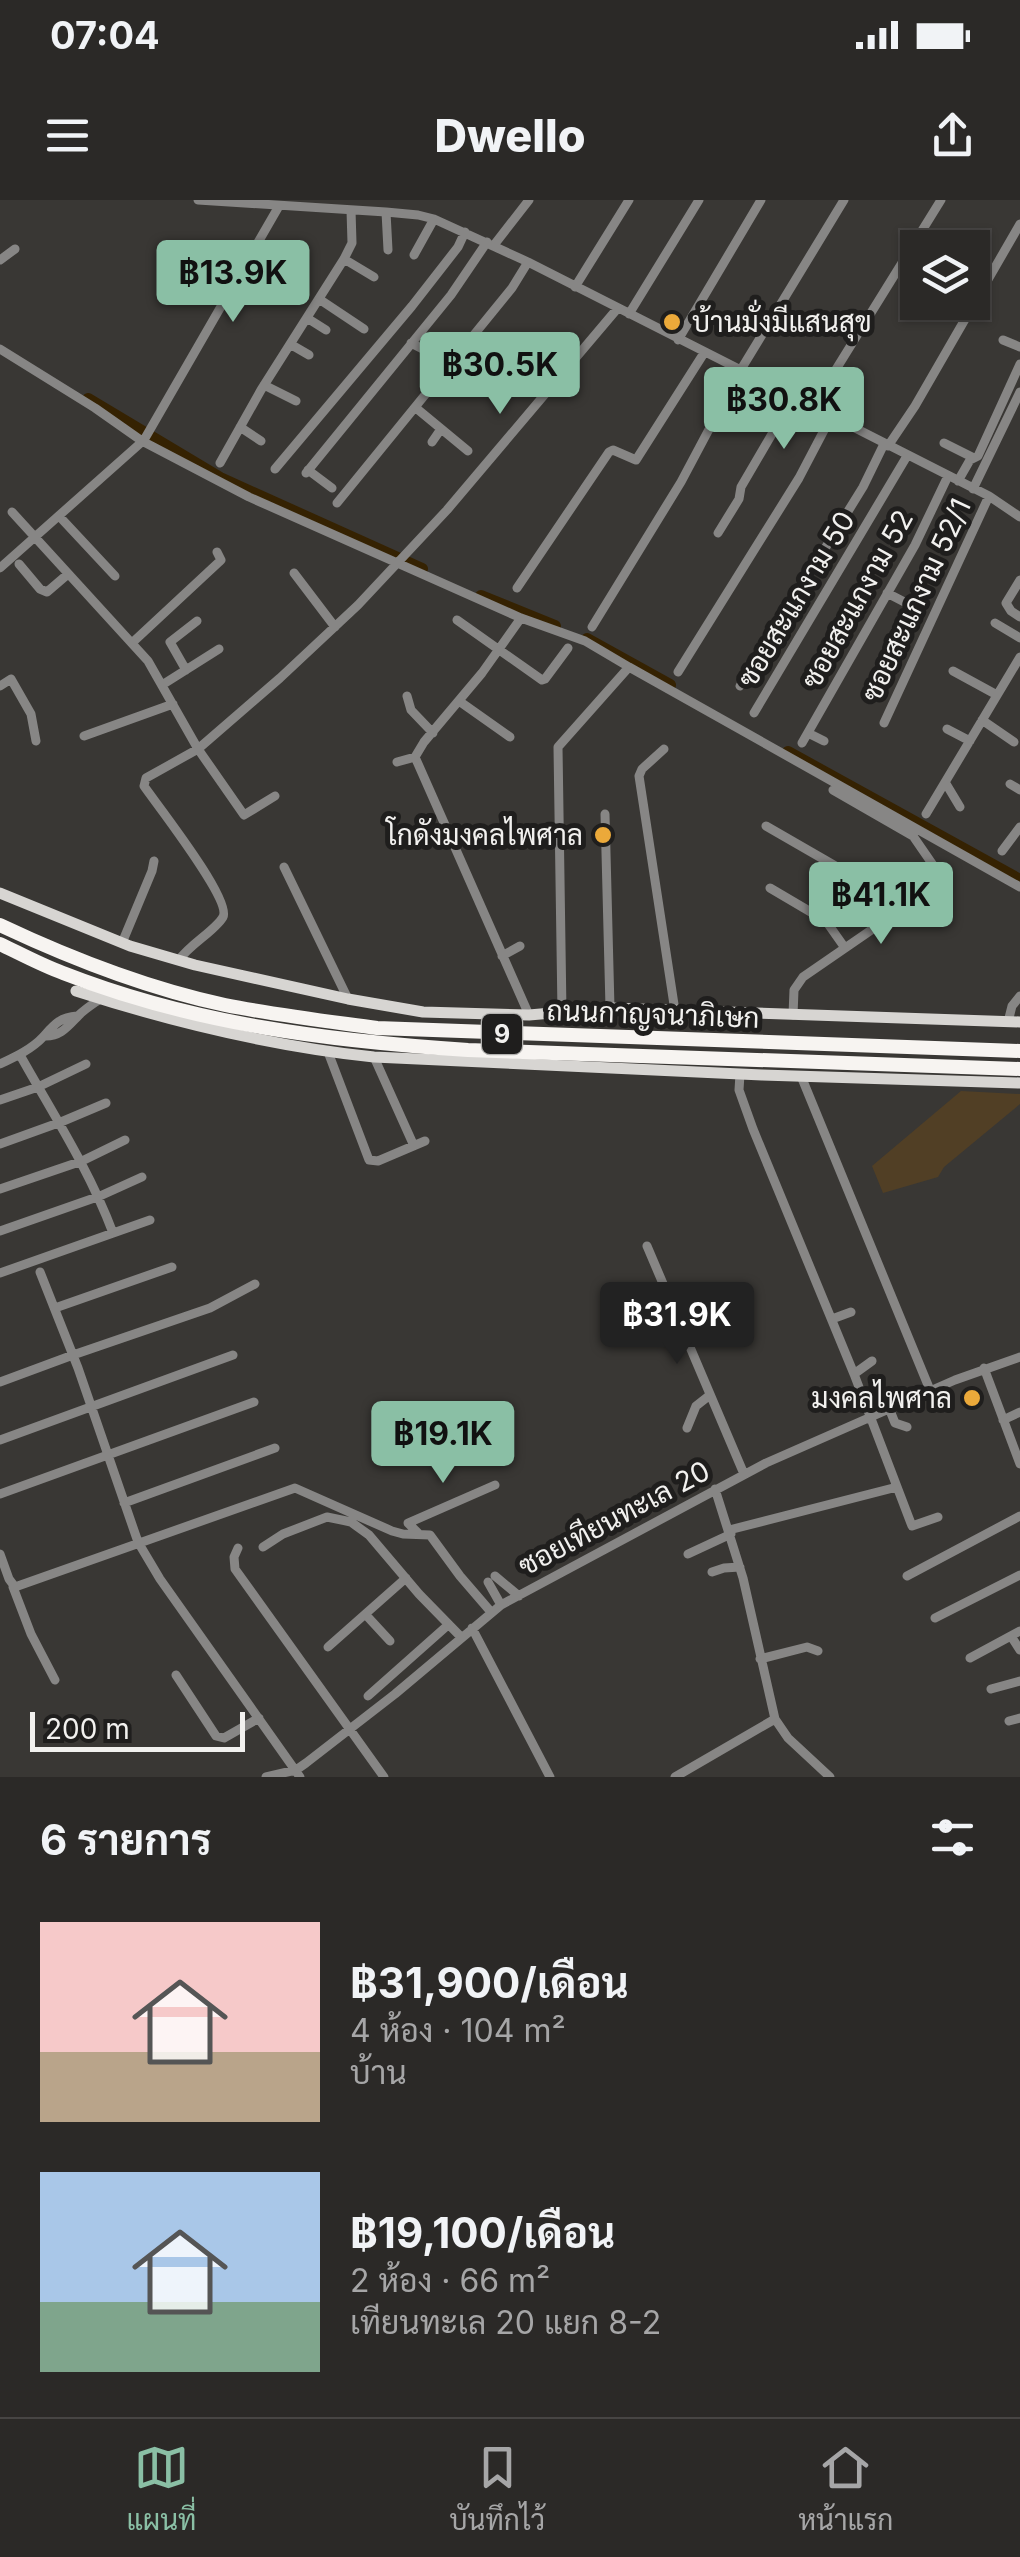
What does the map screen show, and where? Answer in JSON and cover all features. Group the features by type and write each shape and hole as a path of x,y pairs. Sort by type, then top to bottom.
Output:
{"highway":[{"name":"ถนนกาญจนาภิเษก","path":"0,925 66,956 143,983 222,1004 377,1028 1020,1051"},
{"name":"ถนนกาญจนาภิเษก","path":"0,944 61,972 141,1000 288,1033 377,1044 1020,1069"}],"main road":[{"path":"0,894 122,943 179,960 423,1012 528,1015 610,1008 1014,1022"},
{"path":"76,991 233,1036 374,1057 1020,1083"}],"street":[{"path":"198,200 350,210 363,205 434,219 528,262 989,496 1020,518"},
{"path":"418,215 421,200"},
{"path":"332,488 307,471 529,200"},
{"path":"575,287 629,200"},
{"path":"628,314 699,200"},
{"path":"678,340 761,200"},
{"path":"592,626 681,482 740,371 844,200"},
{"path":"812,408 940,200"},
{"path":"0,568 143,440 280,206"},
{"path":"220,463 344,259 352,243 350,210"},
{"path":"386,212 388,250"},
{"path":"414,256 434,219"},
{"path":"740,686 886,445 915,406 1020,224"},
{"path":"275,469 412,306 458,247 465,232"},
{"path":"0,260 14,249"},
{"path":"344,259 374,277"},
{"path":"337,503 512,288 528,262"},
{"path":"319,299 364,329"},
{"path":"179,960 189,946 220,920 225,908 202,866 144,783 146,778 198,748 358,605 447,510 618,309"},
{"path":"307,318 326,330"},
{"path":"1003,340 1020,348"},
{"path":"411,343 442,360"},
{"path":"290,344 309,355"},
{"path":"0,350 143,440 250,497 521,618 585,641 1020,887"},
{"path":"517,588 609,452 613,450 636,460 704,353"},
{"name":"ซอยสะแกงาม 52","path":"802,744 953,478 978,456 1020,364"},
{"path":"264,385 296,402"},
{"path":"973,488 1020,392"},
{"path":"718,533 792,398"},
{"path":"416,408 468,451"},
{"path":"678,672 799,478 831,418"},
{"path":"240,427 261,441"},
{"path":"1004,427 1017,433"},
{"path":"432,442 441,429"},
{"path":"944,443 974,458"},
{"name":"ซอยสะแกงาม 50","path":"754,714 908,456"},
{"name":"ซอยสะแกงาม 52/1","path":"884,723 989,496"},
{"path":"12,512 148,660 240,818 275,796"},
{"path":"59,516 115,576"},
{"path":"133,642 221,560 216,552"},
{"path":"19,564 47,592 68,574"},
{"path":"294,574 335,627"},
{"path":"1020,580 1006,606 1020,617"},
{"path":"887,592 914,607"},
{"path":"416,758 424,742 521,618"},
{"path":"457,620 542,680 568,648"},
{"path":"186,670 170,640 197,621"},
{"path":"995,623 1020,638"},
{"path":"162,685 219,650"},
{"path":"926,814 1020,657"},
{"path":"562,1012 558,747 628,667"},
{"path":"845,668 858,674"},
{"path":"953,671 997,695"},
{"path":"0,686 11,679 30,714 36,741"},
{"path":"408,696 411,710 433,733"},
{"path":"459,701 510,738"},
{"path":"84,736 172,704"},
{"path":"982,720 1014,742"},
{"path":"947,728 970,741"},
{"path":"808,733 824,741"},
{"path":"664,749 642,768 639,776 675,1011"},
{"path":"397,762 416,758"},
{"path":"416,758 528,1015"},
{"path":"945,782 960,807"},
{"path":"793,1014 794,990 803,977 942,878 909,833 833,790"},
{"path":"605,814 610,1008"},
{"path":"766,826 876,890 896,913"},
{"path":"1002,851 1020,826"},
{"path":"122,943 154,861"},
{"path":"284,867 348,999"},
{"path":"770,888 826,921 845,948"},
{"path":"502,956 520,946"},
{"path":"1014,1022 1012,1006 1020,996"},
{"path":"0,1064 20,1054 67,1016 77,1016 100,999"},
{"path":"328,1052 369,1160 378,1161 420,1143 374,1057"},
{"path":"20,1054 82,1161 113,1233"},
{"path":"0,1100 86,1064"},
{"path":"740,1074 740,1090 753,1129 912,1526 938,1517"},
{"path":"801,1076 930,1390"},
{"path":"0,1144 106,1102"},
{"path":"0,1189 82,1161 125,1140"},
{"path":"0,1231 142,1177"},
{"path":"0,1273 150,1220"},
{"path":"647,1246 744,1474"},
{"path":"55,1308 172,1267"},
{"path":"40,1272 73,1354 138,1542 298,1773"},
{"path":"0,1382 210,1308 255,1284"},
{"path":"832,1319 851,1312"},
{"path":"0,1440 233,1355"},
{"name":"ซอยเทียนทะเล 20","path":"266,1777 298,1773 501,1605 744,1474 870,1415 1020,1357"},
{"path":"854,1374 872,1361"},
{"path":"984,1368 1020,1463"},
{"path":"688,1428 696,1406 710,1395"},
{"path":"0,1494 254,1402"},
{"path":"889,1408 895,1423 907,1427"},
{"path":"1003,1420 1020,1412"},
{"path":"124,1503 275,1448"},
{"path":"418,1533 408,1523 495,1485"},
{"path":"688,1554 730,1532 896,1487"},
{"path":"11,1583 71,1568 296,1488 392,1531 430,1535 490,1612"},
{"path":"715,1489 740,1567 776,1719 788,1738 830,1777"},
{"path":"907,1576 1020,1516"},
{"path":"263,1547 326,1517 362,1528 461,1637"},
{"path":"238,1548 235,1570 384,1777"},
{"path":"0,1554 31,1634 55,1680"},
{"path":"712,1572 740,1567"},
{"path":"934,1618 1020,1575"},
{"path":"328,1647 406,1578"},
{"path":"501,1605 492,1579 519,1596"},
{"path":"366,1615 390,1642"},
{"path":"368,1696 448,1625"},
{"path":"472,1628 550,1777"},
{"path":"970,1658 1015,1633 1020,1650"},
{"path":"760,1659 807,1646 818,1651"},
{"path":"176,1675 220,1738 258,1718"},
{"path":"991,1689 1020,1681"},
{"path":"1008,1720 1020,1718"},
{"path":"675,1777 776,1719"}],"shaded area":[{"path":"961,1091 1020,1094 1020,1104 944,1167 938,1177 883,1193 872,1166"}],"waterway":[{"path":"88,399 220,478 422,569"},
{"path":"481,596 555,626"},
{"path":"587,639 670,685"},
{"path":"788,752 1020,880"}],"place":[{"name":"บ้านมั่งมีแสนสุข","path":"672,322"},
{"name":"โกดังมงคลไพศาล","path":"603,835"},
{"name":"มงคลไพศาล","path":"972,1398"}]}
